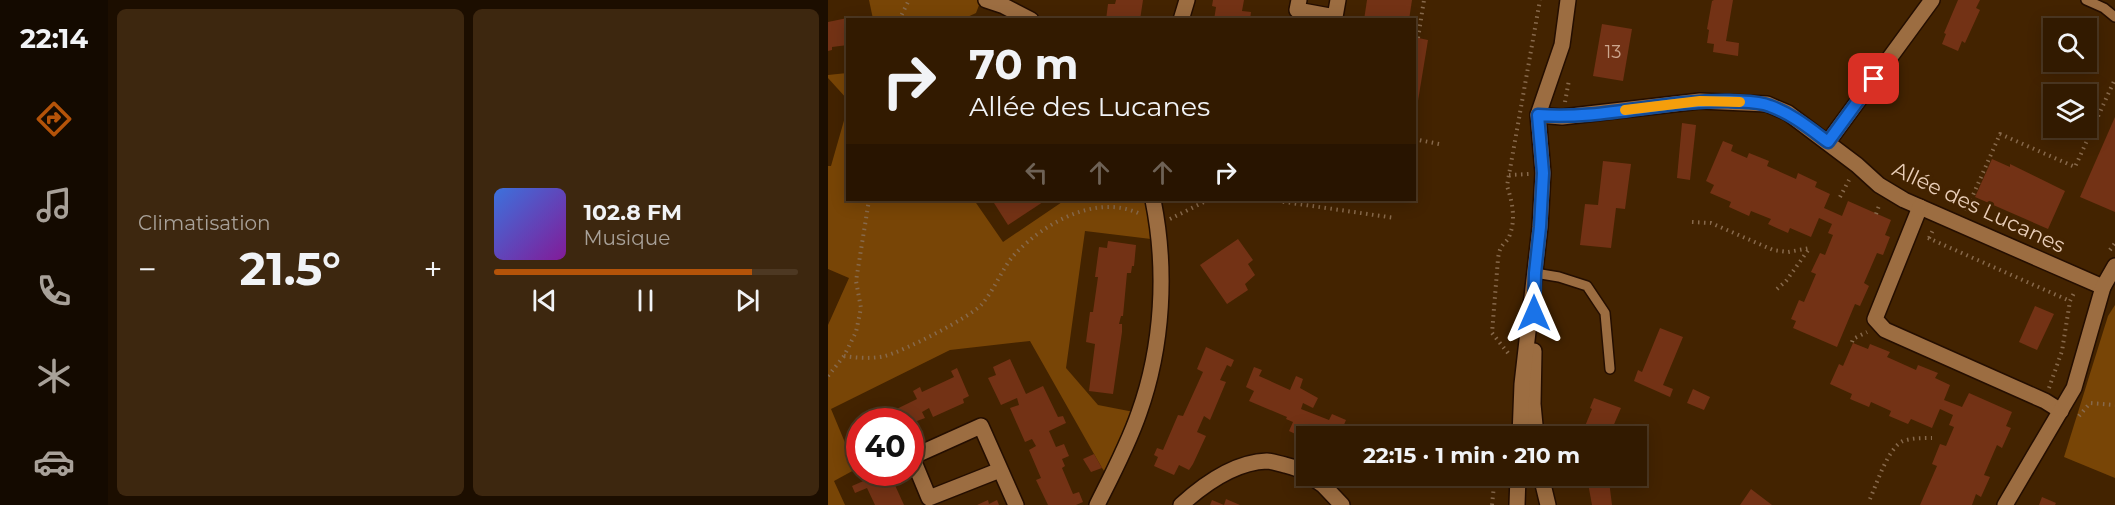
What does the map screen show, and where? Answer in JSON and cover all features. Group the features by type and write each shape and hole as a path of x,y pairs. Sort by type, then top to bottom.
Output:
{"street":[{"path":"986,0 1027,18"},
{"path":"1182,18 1186,0"},
{"path":"1299,0 1297,10 1335,17 1338,0"},
{"path":"1520,426 1521,384 1540,227 1543,173 1538,115 1562,45 1568,0"},
{"path":"1828,142 1932,0"},
{"name":"Allée des Lucanes","path":"1538,115 1562,117 1700,101 1767,104 1788,113 1828,142 1879,185 1904,200 2103,287"},
{"path":"1103,503 1139,413 1153,365 1160,321 1161,267 1158,222 1153,201"},
{"path":"1920,207 1875,319 1885,330 2045,401 2061,411"},
{"path":"2005,505 2074,388 2111,261"},
{"path":"1535,273 1533,405 1535,426"},
{"path":"1000,470 929,498 912,457 981,426 1016,505"},
{"path":"1180,505 1222,475 1245,466 1268,460 1296,468"},
{"path":"1324,486 1342,505"},
{"path":"1517,505 1518,486"},
{"path":"1543,486 1548,505"}],"lane":[{"path":"2086,0 2104,8 2115,17"},
{"path":"1535,273 1559,277 1587,286 1605,313 1610,369"}],"path":[{"path":"900,18 909,0"},
{"path":"1418,38 1424,0"},
{"path":"1509,357 1507,351 1492,333 1498,259 1500,247 1510,235 1513,204 1507,186 1540,0"},
{"path":"1929,238 1942,205 1965,215 2000,134 2075,168 2115,78"},
{"path":"1416,139 1439,144"},
{"path":"1842,173 1857,186"},
{"path":"1840,197 1849,180"},
{"path":"1873,198 1887,206"},
{"path":"828,376 844,356 856,332 861,308 856,281 869,201"},
{"path":"844,356 861,358 885,356 918,342 981,306 1014,254 1053,223 1089,208 1127,208 1158,222 1174,219 1206,201"},
{"path":"1278,201 1395,218"},
{"path":"1876,214 1880,202"},
{"path":"1692,222 1710,223 1773,250 1788,252 1810,248 1786,281 1777,289"},
{"path":"1911,230 2070,301"},
{"path":"2111,261 2115,243"},
{"path":"2045,401 2062,351 2070,301 2082,277"},
{"path":"1865,323 1873,337"},
{"path":"1852,342 1853,339 1868,331"},
{"path":"2077,418 2090,403 2115,405"},
{"path":"1870,499 1893,449 1904,441 1915,438 1932,438"},
{"path":"1492,505 1495,486"}],"shaded area":[{"path":"869,0 981,0 976,13 965,18 873,18"},
{"path":"846,73 846,98 828,78 828,75"},
{"path":"846,114 846,201 975,201 1003,242 1064,201 1153,201 1151,239 1085,231 1066,368 1098,405 1139,413 1110,479 1030,341 950,350 831,409 846,445 846,474 834,481 845,505 828,505 828,325 849,278 828,269 828,166 831,166"},
{"path":"2115,305 2115,478 2064,457 2108,316"}],"building":[{"path":"1116,0 1143,0 1140,18 1106,18 1108,4 1115,4"},
{"path":"1213,0 1244,0 1242,11 1251,12 1250,18 1214,18 1216,7 1212,6"},
{"path":"1367,0 1412,0 1409,18 1364,18"},
{"path":"1714,0 1733,0 1726,41 1739,43 1738,56 1713,52 1714,44 1707,43 1709,30 1707,29"},
{"path":"1958,0 1980,0 1976,8 1980,10 1965,43 1962,41 1958,51 1942,44 1946,34 1944,33"},
{"path":"846,18 846,45 832,47 832,50 828,51 828,22"},
{"path":"1602,24 1632,29 1623,81 1593,76"},
{"path":"1416,37 1428,40 1416,113"},
{"path":"2115,117 2115,212 2080,197"},
{"path":"1682,123 1696,125 1690,180 1677,178"},
{"path":"1723,141 1733,145 1731,151 1747,158 1749,153 1769,161 1767,166 1796,179 1798,173 1817,182 1815,187 1830,194 1824,208 1842,216 1848,201 1891,220 1885,235 1890,237 1883,255 1877,253 1864,283 1869,286 1860,306 1855,304 1837,347 1793,328 1796,321 1791,319 1799,300 1804,302 1816,274 1811,272 1820,253 1825,255 1833,235 1828,233 1832,224 1819,218 1811,237 1790,228 1788,233 1768,224 1771,219 1751,211 1749,216 1729,207 1731,202 1710,193 1714,185 1706,181"},
{"path":"1992,159 2010,167 2010,164 2065,191 2048,229 1975,197"},
{"path":"1603,161 1631,164 1625,209 1616,208 1611,248 1580,245 1585,204 1598,205"},
{"path":"997,201 1044,201 1008,225 994,203"},
{"path":"1238,239 1253,260 1248,264 1255,275 1245,284 1248,290 1227,304 1200,265"},
{"path":"1108,241 1136,245 1134,266 1132,266 1131,273 1127,273 1123,316 1119,324 1122,324 1122,332 1113,394 1089,391 1095,344 1086,342 1098,277 1095,277 1099,247 1107,248"},
{"path":"2035,306 2054,314 2037,350 2019,342"},
{"path":"1660,328 1683,337 1663,385 1673,389 1670,397 1634,381 1638,370 1642,372"},
{"path":"1853,343 1868,349 1870,344 1890,352 1887,357 1916,370 1918,365 1938,373 1935,378 1950,385 1944,400 1962,407 1969,393 2012,412 2006,426 2011,428 2002,448 1997,445 1984,475 1990,477 1981,497 1976,494 1972,505 1920,505 1937,466 1932,464 1940,444 1946,446 1954,427 1949,425 1953,415 1940,409 1932,428 1911,419 1908,424 1889,416 1891,411 1871,402 1869,407 1850,399 1852,394 1830,384 1839,364 1843,366"},
{"path":"1206,347 1234,360 1231,367 1227,365 1220,380 1226,382 1210,420 1204,416 1197,432 1206,436 1193,464 1189,470 1179,465 1174,475 1154,466 1158,457 1154,455 1157,448 1163,450 1178,415 1183,416 1203,372 1197,369"},
{"path":"1010,359 1026,394 1043,386 1058,417 1063,416 1066,423 1049,431 1056,447 1064,444 1069,456 1062,459 1065,466 1062,468 1073,494 1079,492 1083,502 1076,505 1048,505 1036,480 1041,478 1029,450 1036,446 1032,439 1025,442 1010,408 1019,405 1017,398 1001,405 988,378 996,375 993,367"},
{"path":"1254,367 1262,370 1259,376 1290,390 1296,376 1303,379 1300,388 1318,398 1313,408 1303,403 1301,409 1329,420 1332,414 1346,420 1343,426 1296,426 1296,434 1289,431 1293,422 1286,419 1287,417 1249,401 1254,391 1246,387"},
{"path":"957,368 969,396 963,399 964,403 933,417 929,408 924,411 924,408 899,408 917,399 913,391 920,387 922,392 954,377 951,371"},
{"path":"1693,389 1710,397 1704,410 1687,403"},
{"path":"1594,398 1621,408 1613,426 1585,426 1592,409 1590,408"},
{"path":"1094,454 1102,468 1091,472 1083,459"},
{"path":"852,486 895,486 904,505 875,505 867,488 855,493"},
{"path":"1589,486 1610,486 1612,505 1592,505"},
{"path":"1751,489 1772,505 1740,505"},
{"path":"2042,497 2056,503 2055,505 2039,505"},
{"path":"1226,499 1240,505 1224,505"},
{"path":"988,500 989,504 997,500 999,505 977,505"},
{"path":"1212,500 1224,505 1210,505"}],"slow traffic":[{"path":"1625,110 1700,101 1740,102"}],"route":[{"path":"1534,313 1543,173 1538,115 1562,117 1700,101 1767,104 1788,113 1828,142 1874,79"}]}
